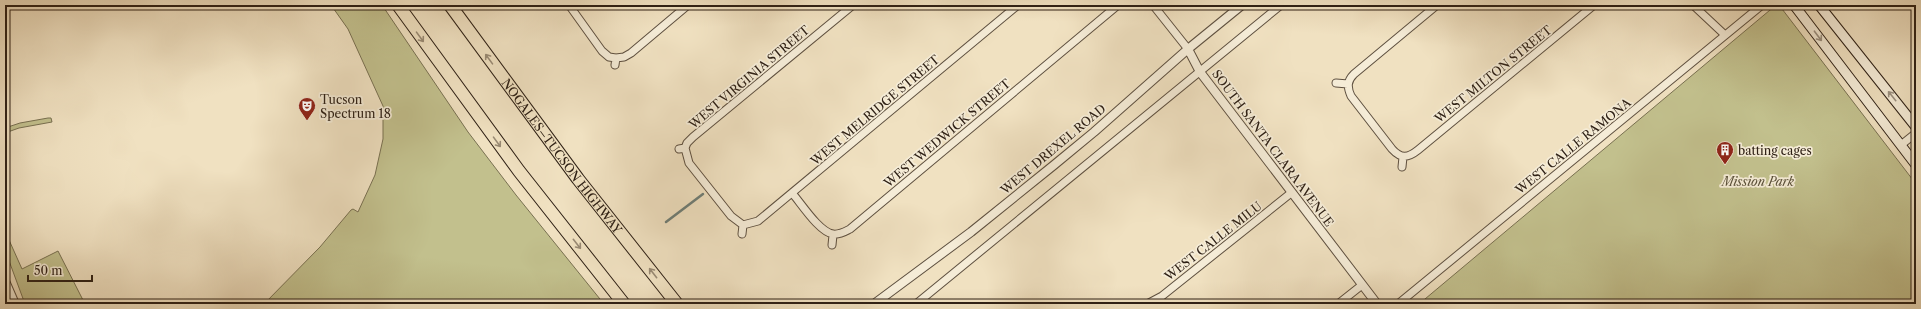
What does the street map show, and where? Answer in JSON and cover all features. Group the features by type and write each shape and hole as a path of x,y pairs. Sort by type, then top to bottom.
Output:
{"highway":[{"path":"398,5 519,172 624,304"},
{"name":"NOGALES–TUCSON HIGHWAY","path":"450,5 578,178 677,304"}],"main road":[{"path":"1794,5 1916,165"},
{"path":"1819,5 1916,127"}],"street":[{"path":"569,5 602,51 609,56 616,58 624,57 631,53 688,5"},
{"name":"WEST VIRGINIA STREET","path":"743,226 731,216 689,163 682,148 693,137 853,5"},
{"name":"WEST MELRIDGE STREET","path":"743,226 758,221 1018,5"},
{"name":"WEST WEDWICK STREET","path":"833,235 841,234 850,229 1118,5"},
{"name":"SOUTH SANTA CLARA AVENUE","path":"1152,5 1188,49 1200,72 1377,304"},
{"name":"WEST DREXEL ROAD","path":"874,304 971,232 1054,165 1094,132 1188,49 1242,5"},
{"path":"916,304 1281,5"},
{"path":"1402,166 1403,157 1396,153 1351,96 1348,84 1354,74 1437,5"},
{"name":"WEST MILTON STREET","path":"1403,157 1418,150 1594,5"},
{"path":"1693,5 1725,35"},
{"name":"WEST CALLE RAMONA","path":"1398,304 1762,5"},
{"path":"615,65 616,58"},
{"path":"1336,83 1348,84"},
{"path":"1901,145 1916,133"},
{"path":"792,192 824,232 833,235 832,245"},
{"name":"WEST CALLE MILU","path":"1147,304 1162,296 1291,193"},
{"path":"742,234 743,226"},
{"path":"5,281 15,304"},
{"path":"1338,304 1362,285"}],"green space":[{"path":"331,5 382,5 468,132 516,195 604,304 264,304 320,247 351,210 353,209 358,212 375,175 383,139 383,106 348,29"},
{"name":"Mission Park","path":"1776,5 1779,5 1916,184 1916,304 1419,304"},
{"path":"51,118 52,122 19,128 5,133 5,128 20,123"},
{"path":"5,231 22,269 58,251 85,304 25,304 5,250"}],"waterway":[{"path":"666,222 703,194"}],"place":[{"name":"Tucson Spectrum 18","path":"307,121"},
{"name":"batting cages","path":"1725,165"}]}
